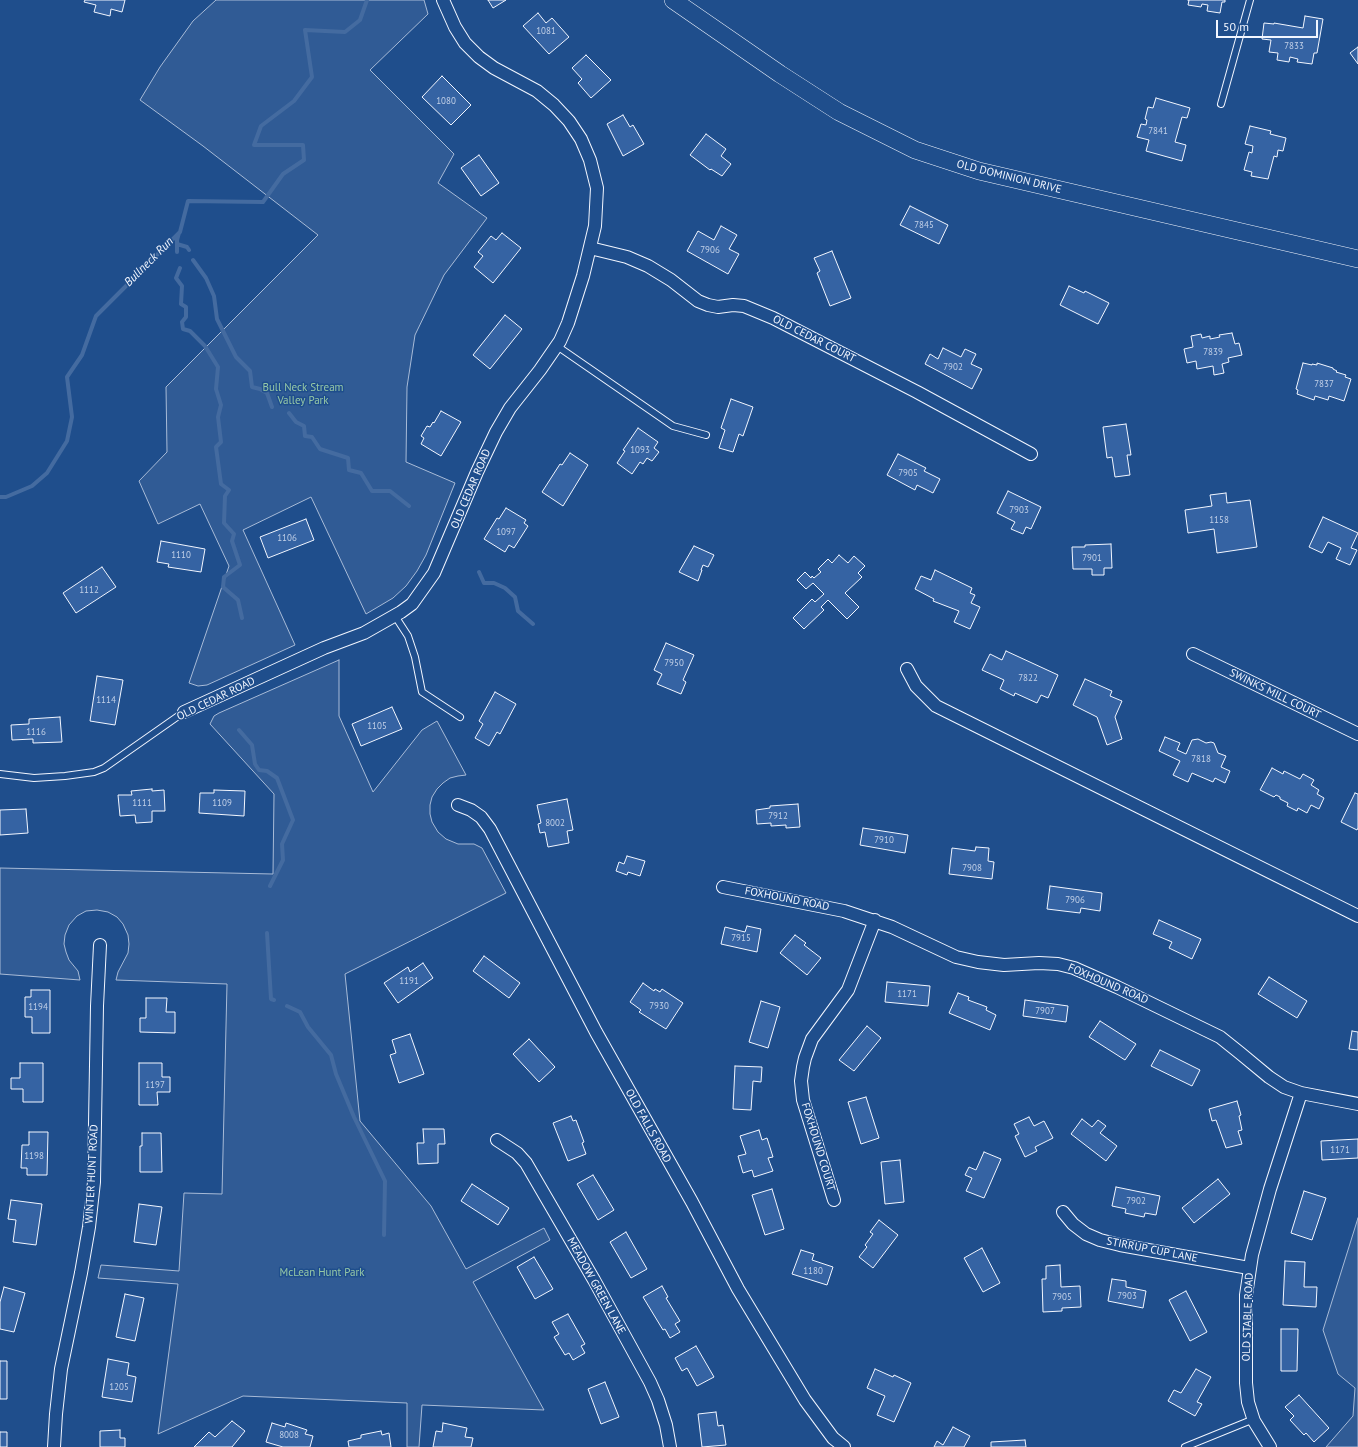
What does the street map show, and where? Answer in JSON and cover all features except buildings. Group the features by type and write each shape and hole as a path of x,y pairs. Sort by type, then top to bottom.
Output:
{"main road":[{"name":"OLD DOMINION DRIVE","path":"673,0 780,74 839,112 915,150 979,171 1358,259"}],"street":[{"name":"OLD CEDAR ROAD","path":"184,712 324,648 364,633 395,616 412,604 434,573 477,472 496,432 510,408 557,346 568,323 583,276 595,226 597,188 590,160 581,139 554,105 537,91 494,68 479,58 465,43 455,27 443,0"},
{"name":"OLD CEDAR COURT","path":"590,248 627,257 648,266 671,280 698,301 708,305 744,306 773,318 917,392 1031,454"},
{"name":"SWINKS MILL COURT","path":"1193,654 1358,734"},
{"path":"907,669 916,686 936,706 1358,916"},
{"name":"OLD FALLS ROAD","path":"458,805 471,810 480,817 490,829 596,1032 692,1202 738,1289 805,1400 833,1438 844,1447"},
{"name":"FOXHOUND ROAD","path":"723,887 830,908 875,920 956,957 978,962 1004,965 1039,963 1058,964 1074,968 1124,990 1220,1038 1268,1077 1284,1087 1301,1093 1358,1104"},
{"name":"FOXHOUND COURT","path":"834,1200 803,1100 801,1081 803,1067 812,1040 848,990 875,920"},
{"name":"WINTER HUNT ROAD","path":"54,1447 61,1369 89,1227 94,1182 97,1006 100,945"},
{"name":"OLD STABLE ROAD","path":"1270,1447 1263,1438 1254,1420 1248,1402 1246,1383 1246,1295 1249,1268 1270,1189 1301,1093"},
{"name":"MEADOW GREEN LANE","path":"497,1140 517,1153 526,1163 594,1280 650,1382 658,1400 666,1425 670,1447"},
{"name":"STIRRUP CUP LANE","path":"1064,1212 1074,1224 1086,1234 1100,1240 1120,1246 1249,1268"}],"lane":[{"path":"1221,104 1250,0"},
{"path":"557,346 673,426 706,435"},
{"path":"395,616 408,636 413,650 422,692 460,717"},
{"name":"OLD CEDAR ROAD","path":"0,774 34,778 94,772 104,768 184,712"},
{"path":"1185,1447 1254,1420"}],"green space":[{"name":"Bull Neck Stream Valley Park","path":"216,0 424,0 428,14 370,70 454,154 438,183 487,218 444,275 415,335 407,387 406,462 455,483 426,555 417,571 406,586 393,598 366,614 311,497 243,530 295,645 207,685 198,686 189,683 229,566 200,504 158,524 139,481 167,452 166,387 318,235 203,146 140,100 160,67 193,21"},
{"name":"McLean Hunt Park","path":"339,660 339,716 373,792 422,730 437,721 466,775 450,778 437,789 432,797 430,805 432,822 438,832 446,839 458,844 474,844 482,848 506,893 345,974 360,1121 431,1206 466,1269 544,1228 550,1240 473,1282 544,1410 422,1405 419,1447 407,1447 407,1403 243,1396 158,1434 178,1284 98,1278 101,1265 179,1271 184,1193 222,1194 227,984 116,980 118,972 128,953 128,935 123,924 117,917 108,912 97,910 86,911 77,916 69,925 65,935 64,944 66,952 69,960 78,971 80,980 0,974 0,868 273,874 274,794 210,724 214,716 219,713"},
{"path":"1358,1218 1358,1447 1326,1447 1353,1416 1355,1388 1338,1374 1323,1330"}],"waterway":[{"name":"Bullneck Run","path":"0,497 6,497 32,486 47,473 67,441 72,417 67,377 82,355 96,316 180,232 188,201 263,202 283,174 304,160 303,145 254,145 261,126 294,101 312,77 305,30 345,32 360,20 367,0"},
{"path":"177,252 177,240 179,233"},
{"path":"177,244 187,247 189,250"},
{"path":"193,260 206,278 214,296 217,319 236,357 250,371 252,387 267,393 272,407"},
{"path":"180,268 176,278 182,286 181,304 186,307 186,317 182,322 183,329 190,331 205,346 218,367 216,389 221,405 218,417 221,442 216,447 221,484 229,490 225,496 224,523 234,534 232,541 240,565 224,577 223,587 238,600 242,618"},
{"path":"289,413 296,422 304,426 305,436 312,437 320,449 348,458 349,470 361,473 372,491 390,491 409,506"},
{"path":"479,572 484,583 494,583 505,588 515,597 518,611 533,624"},
{"path":"239,730 252,745 255,764 259,770 267,771 277,778 293,820 282,844 283,860 270,886"},
{"path":"267,933 271,999 274,1000"},
{"path":"287,1006 300,1012 308,1027 331,1055 336,1074 354,1117 385,1181 384,1235"}]}
